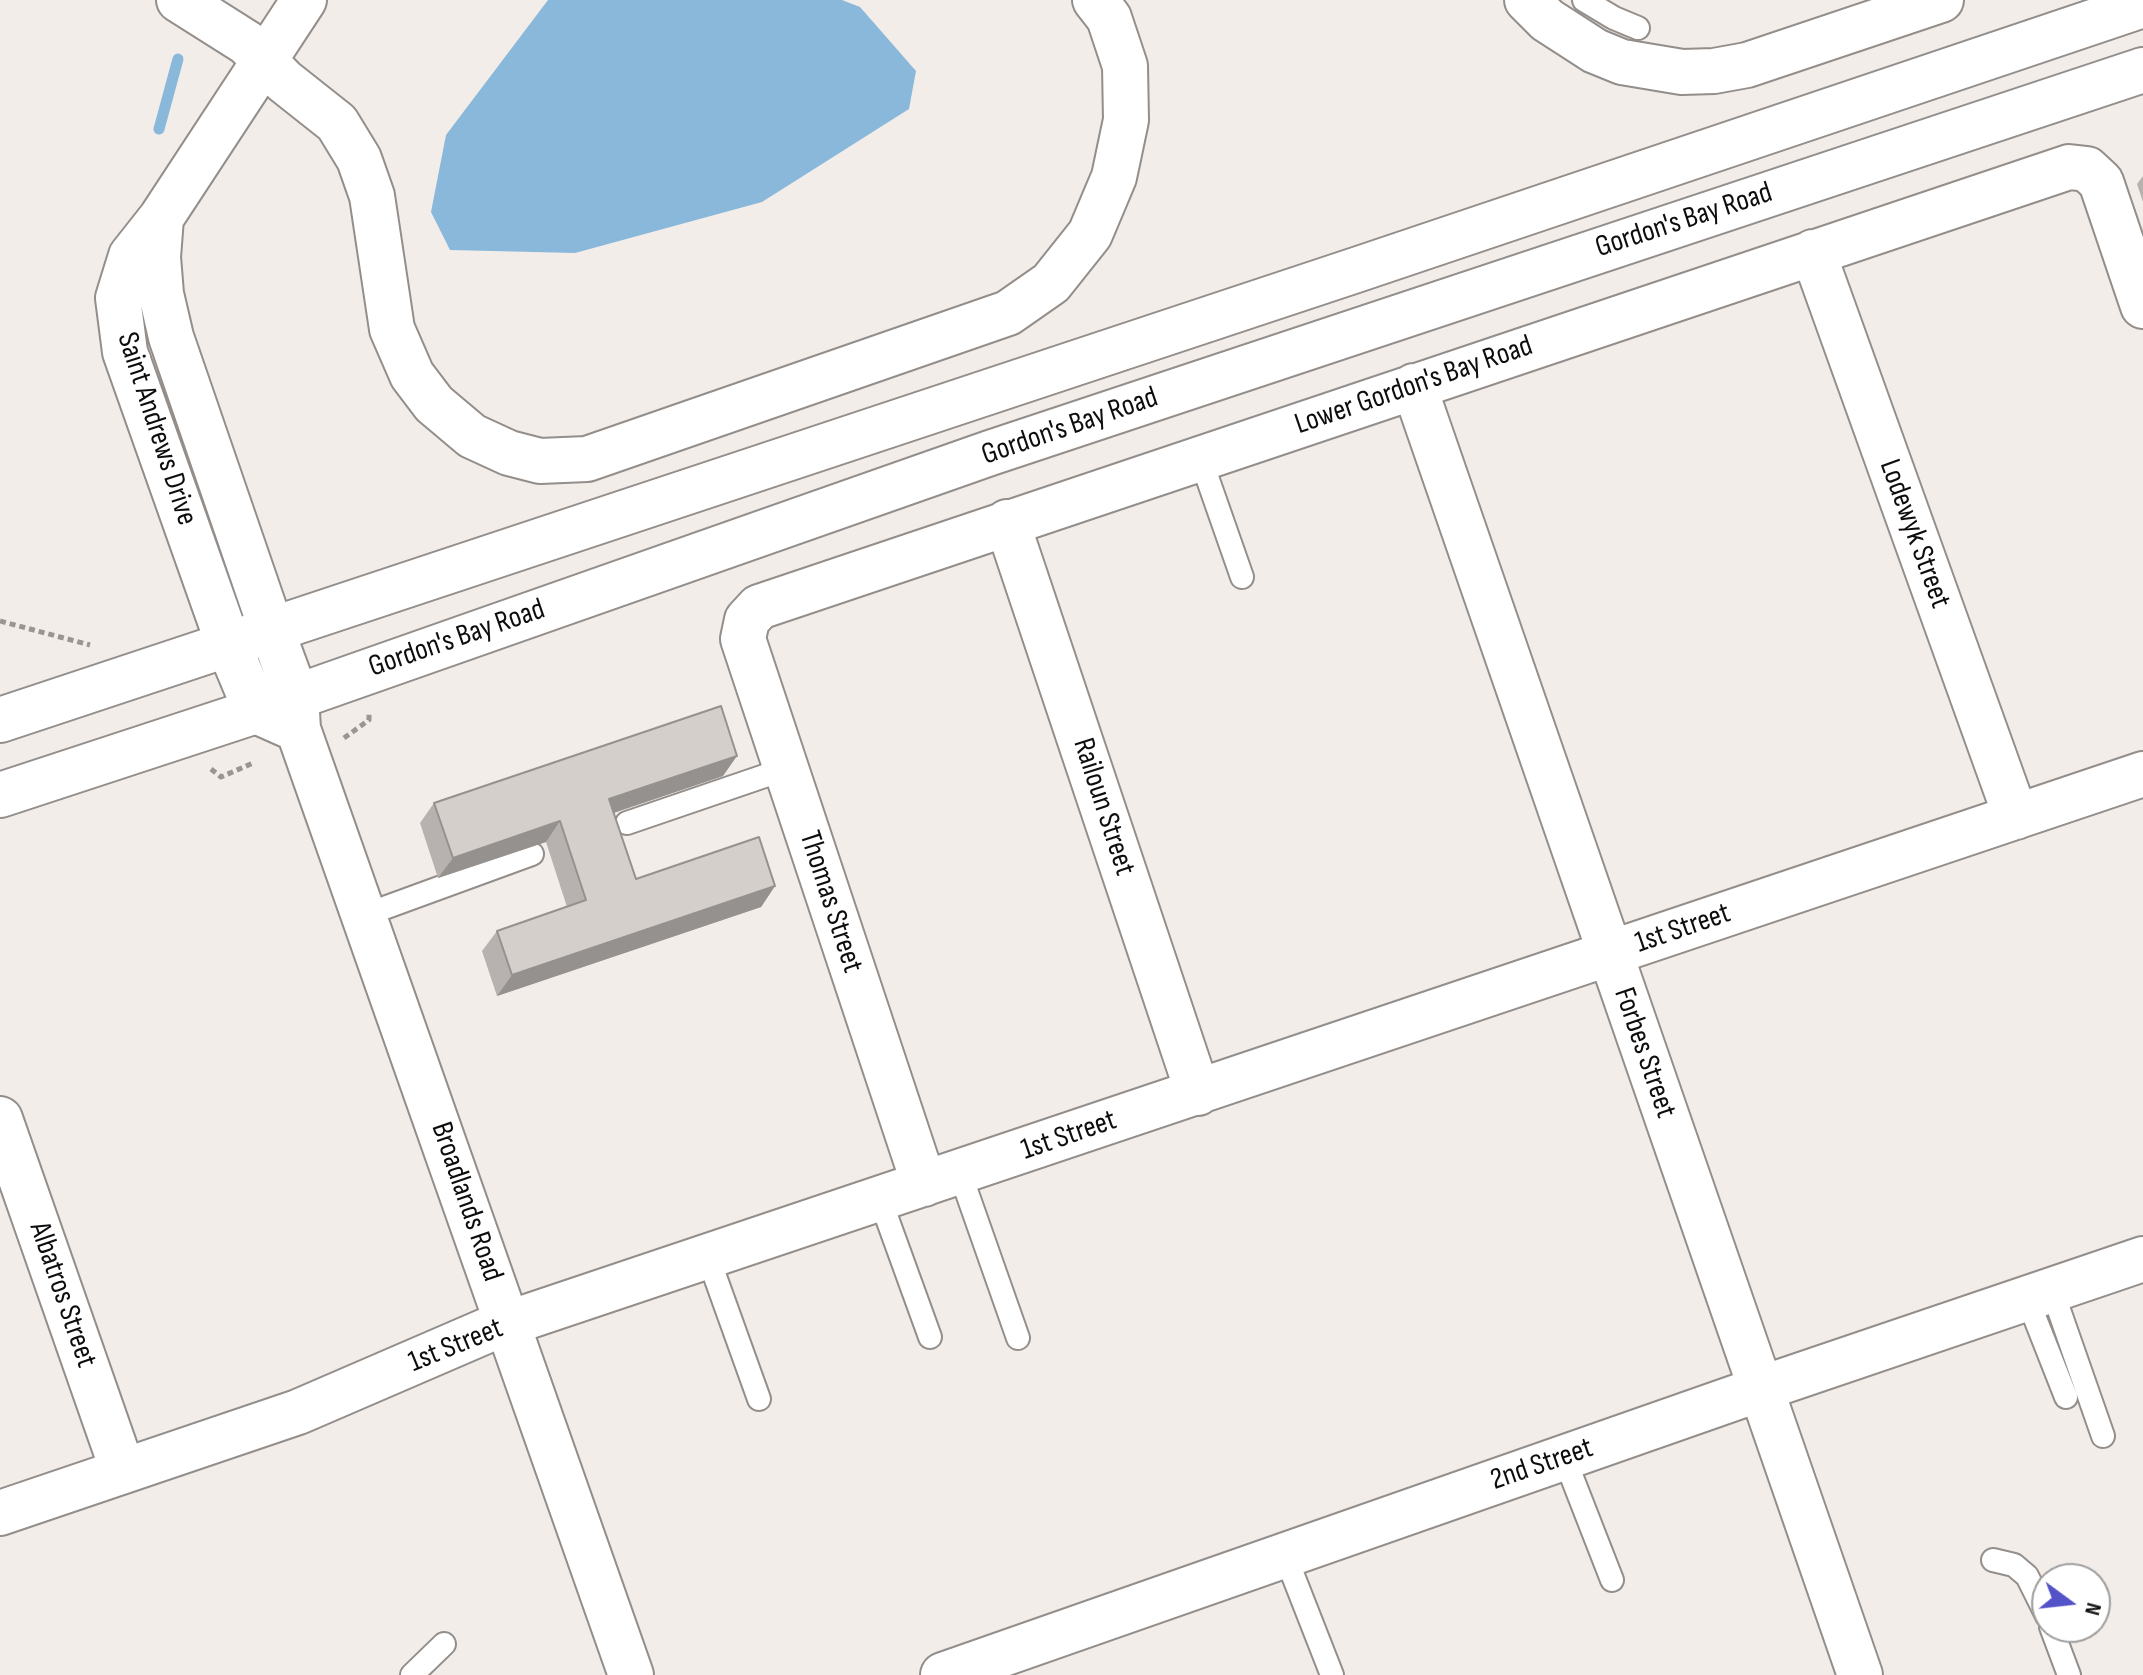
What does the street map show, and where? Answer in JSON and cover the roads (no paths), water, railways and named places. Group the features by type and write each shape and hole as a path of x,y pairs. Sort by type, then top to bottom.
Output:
{"street":[{"path":"179,0 247,43 284,81 337,123 359,159 372,196 392,329 412,375 434,404 472,436 509,453 540,461 587,459 1008,313 1051,283 1090,234 1114,177 1126,120 1125,66 1109,18 1095,0"},
{"name":"Saint Andrews Drive","path":"256,711 229,646 125,352 118,298 131,256 161,218 304,0"},
{"path":"1556,5 1583,44 1622,62 1682,72 1714,71 1747,65 1941,0"},
{"name":"Gordon's Bay Road","path":"0,720 2143,5"},
{"name":"Gordon's Bay Road","path":"0,795 256,711 297,712 990,453 2143,70"},
{"name":"Lower Gordon's Bay Road","path":"747,620 767,603 2059,169 2087,169 2095,175 2105,192 2143,306"},
{"name":"Saint Andrews Drive","path":"161,218 161,294 171,337 297,712"},
{"name":"Lodewyk Street","path":"1813,252 2016,817"},
{"name":"Forbes Street","path":"1414,386 1860,1675"},
{"name":"Railoun Street","path":"1007,522 1198,1093"},
{"path":"191,541 235,524"},
{"name":"Thomas Street","path":"747,620 743,639 785,769 942,1178"},
{"name":"Broadlands Road","path":"297,712 631,1675"},
{"name":"1st Street","path":"0,1513 298,1412 488,1330 2143,774"},
{"name":"Albatros Street","path":"0,1119 123,1471"},
{"name":"2nd Street","path":"943,1675 1760,1389 2143,1259"}],"lane":[{"path":"1556,5 1614,18 1638,28"},
{"path":"1200,457 1242,577"},
{"path":"627,823 785,769"},
{"path":"365,915 532,854"},
{"path":"942,1178 1018,1338"},
{"path":"880,1199 930,1337"},
{"path":"708,1257 759,1399"},
{"path":"2039,1294 2066,1397"},
{"path":"2039,1294 2103,1436"},
{"path":"1564,1457 1612,1580"},
{"path":"1285,1555 1332,1675"},
{"path":"1993,1560 2014,1565 2031,1584"},
{"path":"2057,1643 2069,1675"},
{"path":"412,1675 444,1644"}],"water":[{"path":"548,0 842,0 860,7 916,71 909,109 762,202 575,253 450,250 431,212 446,135"}],"waterway":[{"path":"159,129 178,59"}]}
